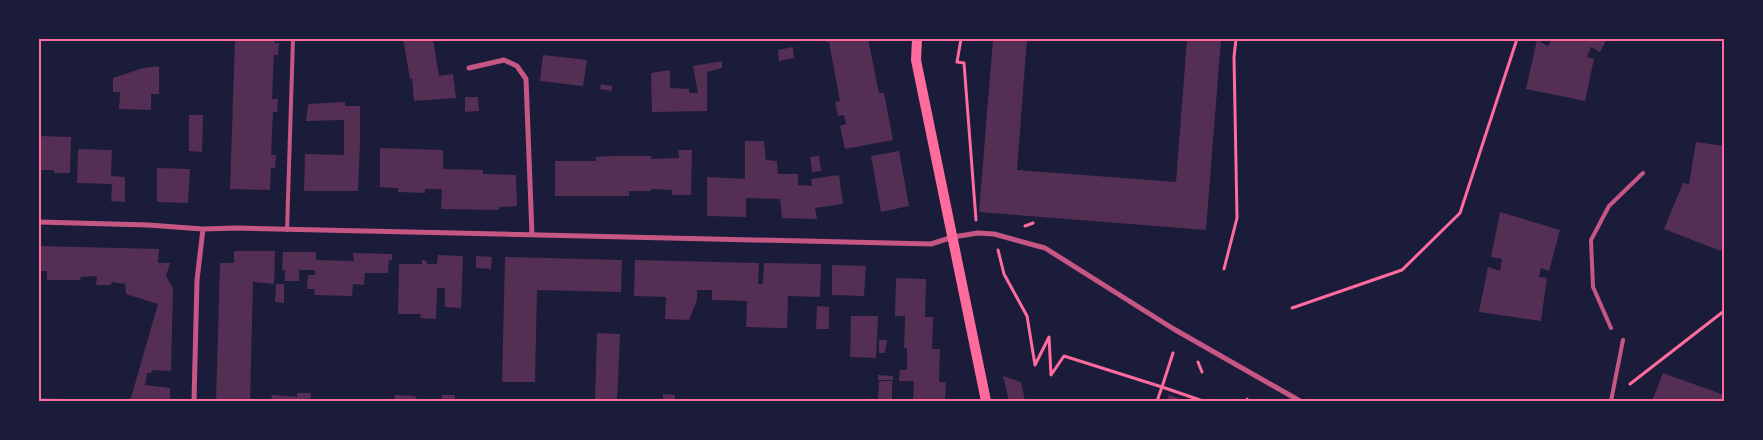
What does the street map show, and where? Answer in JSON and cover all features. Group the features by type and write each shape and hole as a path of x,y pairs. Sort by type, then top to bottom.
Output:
{"main road":[{"path":"917,39 916,60 986,401"}],"street":[{"path":"469,68 504,60 517,66 526,79 532,235"},
{"path":"39,222 148,225 202,229 236,228 931,244 953,237 978,233 994,234 1045,248 1172,328 1300,401"},
{"path":"194,401 197,280 202,229"}],"lane":[{"path":"287,230 293,39"},
{"path":"1611,328 1593,288 1591,240 1609,206 1643,173"},
{"path":"1611,400 1623,340"}],"path":[{"path":"961,39 957,62 964,63 978,233"},
{"path":"1224,269 1237,218 1234,56 1236,39"},
{"path":"1292,308 1402,270 1460,212 1517,39"},
{"path":"994,234 1004,274 1027,316 1035,365 1049,337 1051,375 1064,356 1203,401"},
{"path":"1611,400 1724,311"},
{"path":"1157,401 1173,353"}],"building":[{"path":"235,39 275,39 274,43 279,43 278,55 274,55 272,99 278,99 277,112 273,112 271,155 276,155 275,168 271,168 270,190 230,189"},
{"path":"403,39 433,39 439,76 453,74 456,98 414,101 412,79 410,79"},
{"path":"825,39 868,39 879,93 884,93 893,140 845,149 840,126 846,124 844,115 838,116 835,102 840,101 829,42 826,42"},
{"path":"993,39 1027,39 1017,170 1176,182 1187,39 1221,39 1206,230 979,212"},
{"path":"1552,39 1607,39 1600,52 1591,47 1587,57 1594,59 1585,101 1526,89 1537,40 1548,46"},
{"path":"793,47 794,58 779,61 778,50"},
{"path":"543,55 587,60 583,86 540,81"},
{"path":"722,61 722,68 707,72 707,111 652,112 651,73 670,70 670,88 689,89 689,93 698,93 693,66"},
{"path":"159,66 159,94 151,94 151,110 119,109 120,92 113,92 113,78 143,68"},
{"path":"601,84 612,86 612,91 600,89"},
{"path":"465,97 478,97 479,111 465,112"},
{"path":"345,102 345,106 360,106 358,191 304,191 305,154 344,155 344,120 306,121 308,104"},
{"path":"189,115 203,115 202,152 189,151"},
{"path":"39,136 71,137 70,173 54,173 54,170 39,170"},
{"path":"745,141 764,141 766,160 777,161 778,174 798,174 798,185 812,186 811,179 839,175 843,204 815,208 817,219 782,218 780,199 746,198 746,217 707,216 707,177 745,179"},
{"path":"1696,142 1724,146 1724,242 1721,251 1664,229 1683,183 1689,184"},
{"path":"380,148 443,150 443,169 483,170 483,174 516,175 517,206 499,207 499,210 441,209 442,189 425,189 425,193 398,192 398,188 380,187"},
{"path":"78,149 112,150 111,176 125,177 125,202 111,201 112,184 77,183"},
{"path":"678,150 692,150 691,195 672,195 672,190 651,189 651,191 629,191 629,196 555,196 555,161 596,161 596,157 613,156 651,156 651,159 679,158"},
{"path":"899,151 909,206 881,212 871,156"},
{"path":"819,156 821,171 812,172 810,157"},
{"path":"157,168 190,169 188,203 157,202"},
{"path":"1500,212 1560,230 1549,271 1541,268 1539,277 1547,278 1541,321 1479,312 1488,267 1500,271 1502,259 1491,257"},
{"path":"39,246 159,249 158,263 170,263 166,276 173,288 171,371 152,370 151,373 147,373 145,385 170,388 170,401 130,401 158,304 126,294 125,284 112,282 111,285 96,285 97,276 81,277 80,280 47,280 47,271 39,271"},
{"path":"234,251 275,251 274,284 253,282 250,401 216,401 220,263 234,263"},
{"path":"283,252 316,252 316,260 354,261 353,253 392,254 392,260 389,260 388,273 365,273 364,285 353,284 352,296 314,295 315,289 307,289 308,275 315,275 315,270 299,270 299,281 285,281 285,270 282,270"},
{"path":"438,255 463,256 461,308 445,307 445,288 437,288 436,319 420,318 421,314 398,314 399,264 422,264 422,260 427,261 427,264 437,264"},
{"path":"476,256 492,257 491,269 476,268"},
{"path":"505,257 622,260 621,292 537,290 535,382 502,382"},
{"path":"635,260 759,263 758,284 763,284 764,263 821,264 820,297 788,296 787,328 746,327 747,301 712,300 712,290 697,290 697,300 689,320 665,319 666,297 634,296"},
{"path":"832,265 866,266 864,296 832,295"},
{"path":"896,278 926,279 925,317 933,317 932,349 940,349 939,382 946,382 945,401 913,401 914,381 899,381 900,370 907,370 907,348 904,348 905,316 895,316"},
{"path":"276,284 284,284 284,303 275,302"},
{"path":"817,306 829,307 829,329 816,329"},
{"path":"851,316 878,316 876,358 850,357"},
{"path":"597,333 620,334 617,401 595,401"},
{"path":"879,340 887,340 885,353 879,353"},
{"path":"1663,373 1724,395 1724,401 1652,401"},
{"path":"878,375 893,376 893,380 878,380"},
{"path":"1003,376 1021,382 1025,401 1009,401"},
{"path":"879,381 892,381 892,401 878,401"},
{"path":"297,393 311,393 310,401 271,401 272,395 297,397"},
{"path":"663,394 675,395 675,401 663,401"},
{"path":"395,395 415,396 418,401 394,401"},
{"path":"442,395 455,395 455,401 441,401"},
{"path":"1169,395 1186,401 1167,401"},
{"path":"39,398 67,399 67,401 39,401"},
{"path":"76,399 95,399 95,401 76,401"}]}
